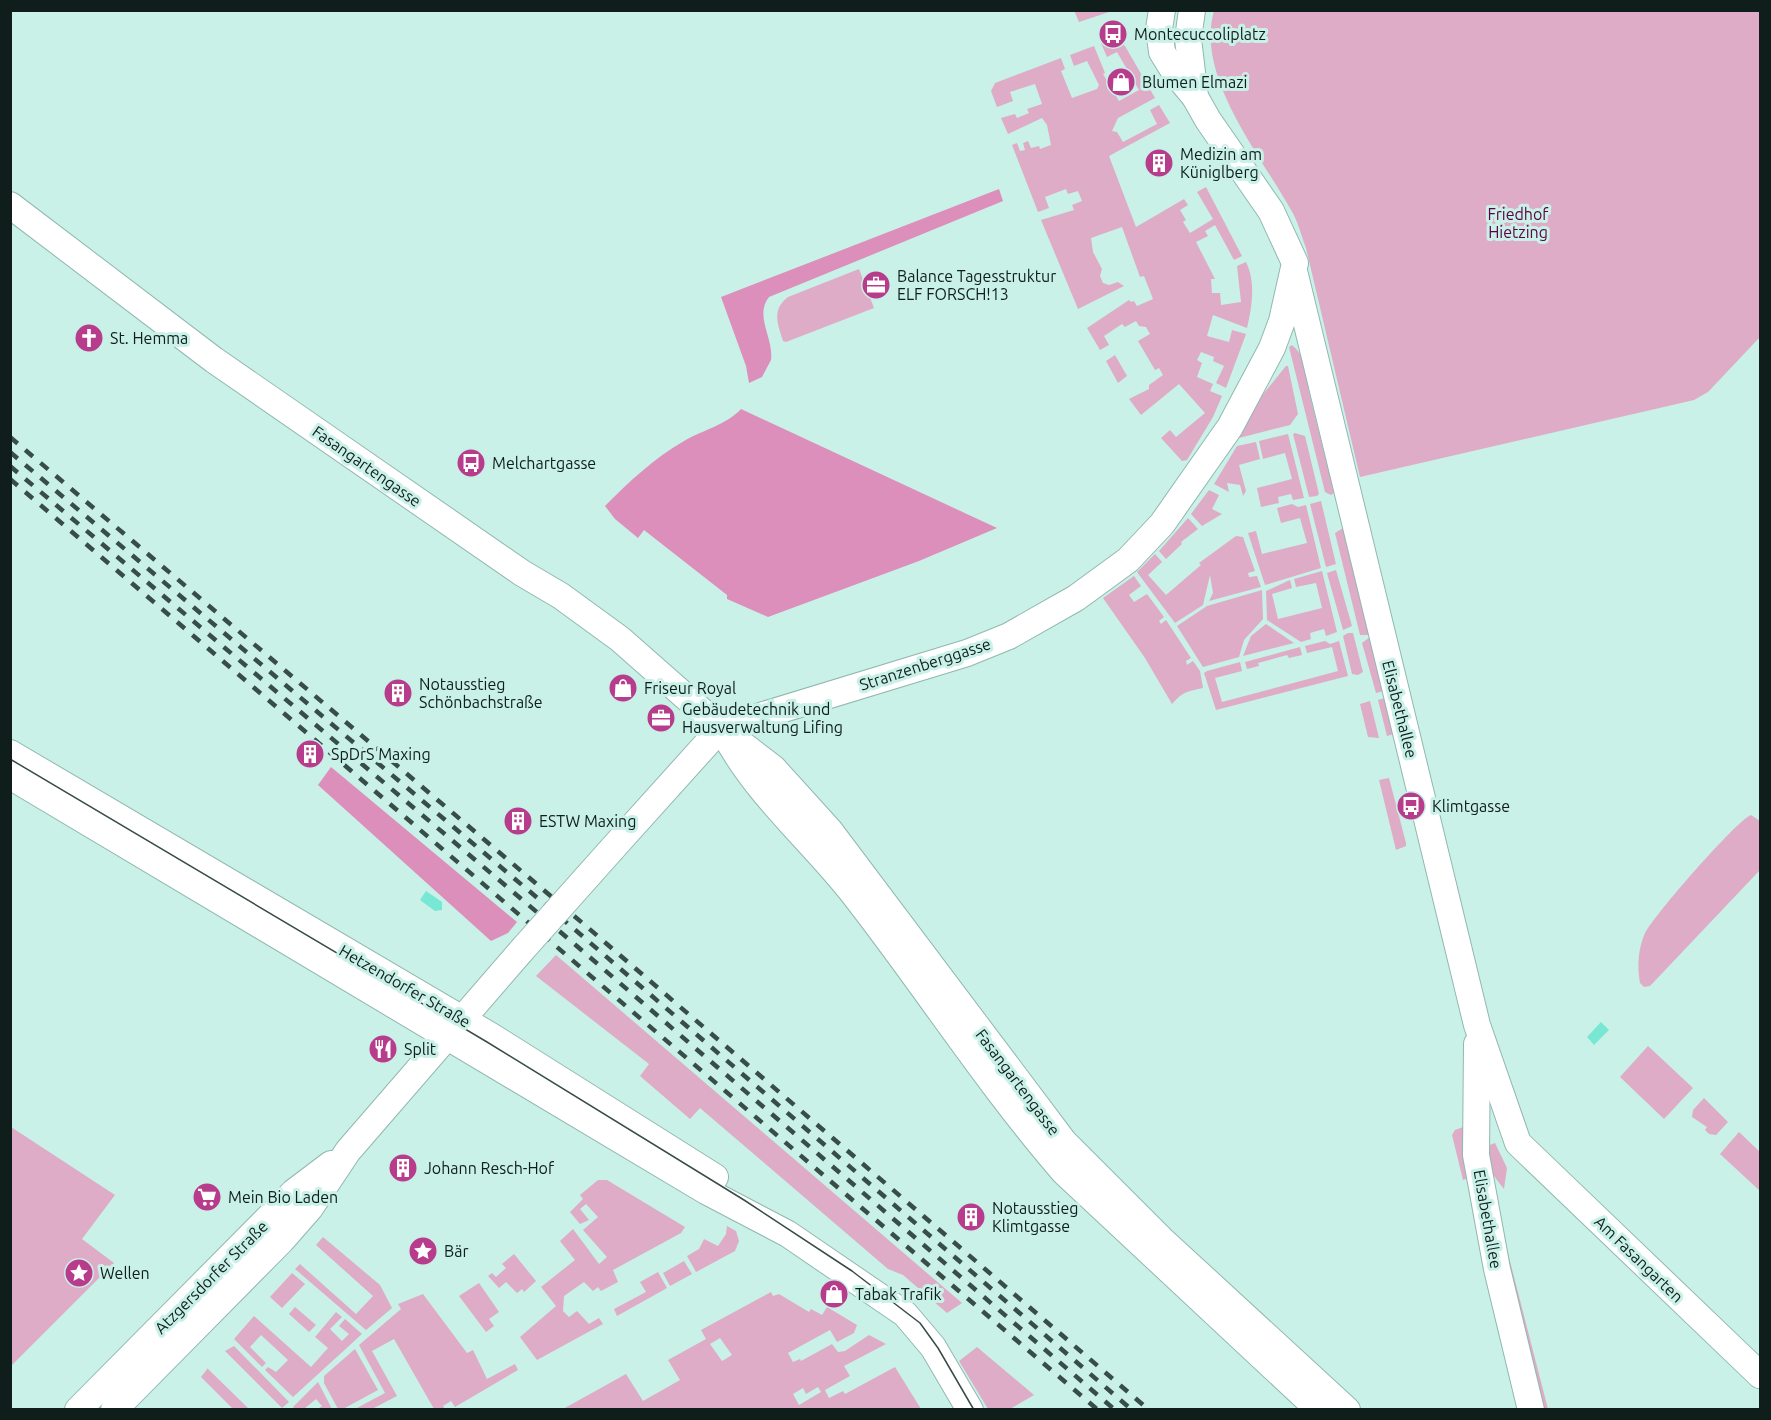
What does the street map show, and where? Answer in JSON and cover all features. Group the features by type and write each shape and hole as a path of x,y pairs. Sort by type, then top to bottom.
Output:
{"main road":[{"path":"1174,13 1189,50 1195,97 1243,174"},
{"name":"Stranzenberggasse","path":"721,728 967,653 1010,636 1076,598 1128,560 1162,524 1230,427 1251,382 1260,339 1279,314 1294,272 1294,256 1271,211 1243,174"},
{"name":"Stranzenberggasse","path":"1243,174 1277,251 1279,314"},
{"name":"Fasangartengasse","path":"10,205 213,360 512,566 561,596 620,639 721,728 773,768 830,831 1064,1142 1161,1239 1347,1410"},
{"name":"Elisabethallee","path":"1294,272 1477,1025 1518,1143"},
{"path":"1279,314 1296,321 1311,338"},
{"name":"Elisabethallee","path":"1279,314 1303,353 1323,394"},
{"path":"455,1028 721,728"},
{"name":"Fasangartengasse","path":"721,728 740,764 852,892 1000,1094 1064,1172 1319,1410"},
{"name":"Hetzendorfer Straße","path":"10,753 455,1028"},
{"name":"Hetzendorfer Straße","path":"10,776 740,1192 788,1234 869,1287 916,1324 933,1347 970,1410"},
{"name":"Elisabethallee","path":"1477,1025 1476,1155 1497,1269 1531,1410"},
{"name":"Atzgersdorfer Straße","path":"114,1410 261,1263 310,1208 348,1151 455,1028"},
{"name":"Am Fasangarten","path":"1518,1143 1761,1375"},
{"name":"Atzgersdorfer Straße","path":"78,1410 294,1192 348,1151"}],"green space":[{"path":"1074,10 1112,10 1112,11 1079,22"},
{"name":"Friedhof Hietzing","path":"1214,11 1760,11 1760,337 1708,392 1694,400 1360,477 1306,248 1298,223 1248,140 1222,88 1214,62 1211,36"},
{"path":"1118,41 1125,46 1155,98 1118,118 1112,131 1117,132 1123,142 1157,124 1150,110 1159,105 1170,123 1109,156 1136,227 1184,199 1188,205 1180,210 1186,220 1183,222 1190,233 1213,219 1197,192 1206,187 1242,256 1234,260 1215,225 1205,231 1208,236 1196,242 1215,279 1211,279 1212,293 1220,293 1221,305 1241,302 1237,266 1246,262 1251,278 1252,303 1247,328 1213,315 1207,336 1229,342 1232,330 1246,334 1226,388 1216,383 1224,366 1213,361 1214,357 1201,352 1197,360 1202,363 1197,377 1213,384 1210,391 1222,396 1213,417 1187,460 1182,461 1161,438 1170,430 1176,437 1205,413 1179,384 1141,415 1129,399 1149,389 1149,385 1163,375 1159,368 1155,370 1138,341 1150,334 1146,327 1139,326 1136,321 1125,327 1122,324 1104,336 1109,345 1100,350 1087,328 1129,300 1134,301 1137,306 1153,299 1144,276 1140,277 1122,227 1091,238 1093,252 1102,269 1100,276 1103,283 1109,285 1118,282 1124,286 1078,309 1041,220 1074,210 1072,205 1082,201 1078,191 1068,194 1066,189 1045,197 1049,208 1038,212 1012,145 1017,143 1020,151 1025,150 1023,143 1028,141 1031,148 1039,146 1040,149 1051,145 1047,125 1042,118 1008,134 1001,118 1015,114 1017,118 1029,113 1027,109 1042,104 1035,84 1010,92 1013,101 997,107 991,91 995,83 1061,58 1065,69 1061,71 1072,98 1097,89 1099,85 1087,61 1074,66 1070,55 1094,46 1105,73 1103,74 1119,101 1139,90 1117,52 1107,57 1101,43"},
{"path":"859,269 874,308 786,342 783,341 777,318 779,307 788,297"},
{"path":"1292,345 1303,359 1307,370 1308,388 1334,493 1331,495 1325,492 1289,347"},
{"path":"1115,355 1127,376 1118,383 1106,361"},
{"path":"1288,366 1298,414 1290,425 1239,438 1260,398"},
{"path":"1288,434 1304,498 1293,500 1291,494 1278,497 1279,503 1261,507 1257,488 1292,479 1285,453 1263,459 1259,441"},
{"path":"1293,434 1305,436 1319,494 1317,496 1309,497"},
{"path":"1256,442 1260,459 1239,465 1246,491 1243,496 1240,485 1227,483 1229,492 1214,484 1237,446"},
{"path":"1209,490 1219,495 1212,509 1222,514 1202,526 1191,514"},
{"path":"1321,501 1336,564 1326,567 1310,504"},
{"path":"1292,504 1298,507 1306,505 1321,568 1265,585 1248,533 1256,531 1262,554 1307,543 1300,518 1281,523 1277,508"},
{"path":"1188,518 1198,529 1181,542 1182,544 1166,559 1159,551"},
{"path":"1343,528 1370,635 1360,635 1335,533"},
{"path":"1236,536 1243,537 1255,571 1248,573 1249,577 1257,576 1261,587 1209,601 1213,593 1210,575 1203,605 1175,623 1137,572 1155,554 1162,562 1148,575 1166,595 1201,565 1199,563"},
{"path":"1336,570 1352,626 1343,630 1327,573"},
{"path":"1322,571 1337,632 1326,636 1324,629 1310,633 1311,639 1301,642 1267,620 1266,591 1290,580 1292,588 1272,594 1278,619 1322,608 1316,583 1296,587 1294,579"},
{"path":"1134,576 1141,586 1129,595 1134,602 1147,594 1164,617 1159,621 1161,624 1166,620 1191,658 1186,661 1187,665 1193,661 1200,671 1203,688 1185,693 1172,704 1145,658 1103,598"},
{"path":"1262,590 1263,619 1244,640 1239,657 1203,667 1177,626 1207,606"},
{"path":"1266,624 1294,643 1243,656 1251,636"},
{"path":"1353,633 1363,672 1358,675 1352,674 1343,636"},
{"path":"1370,637 1384,691 1376,693 1362,643"},
{"path":"1325,641 1330,644 1339,641 1348,676 1216,710 1204,673 1207,671 1240,662 1242,671 1215,678 1222,702 1338,671 1332,647 1307,653 1305,646"},
{"path":"1300,647 1302,655 1289,658 1287,655 1258,663 1259,666 1247,669 1245,662"},
{"path":"1385,698 1394,734 1387,736 1378,700"},
{"path":"1370,701 1379,738 1368,737 1360,704"},
{"path":"1389,778 1406,843 1406,846 1396,850 1379,780"},
{"path":"1751,815 1760,821 1760,870 1650,986 1644,987 1640,983 1638,964 1645,933 1663,908 1729,833"},
{"path":"556,955 962,1303 947,1313 903,1275 888,1269 700,1108 690,1119 640,1076 649,1064 536,976"},
{"path":"1648,1046 1693,1088 1664,1119 1620,1077"},
{"path":"1704,1098 1728,1122 1716,1135 1709,1134 1705,1130 1707,1127 1692,1117 1693,1110"},
{"path":"1466,1126 1468,1178 1463,1180 1452,1135 1455,1130"},
{"path":"11,1127 115,1195 82,1239 114,1263 11,1366"},
{"path":"1739,1132 1760,1152 1760,1191 1720,1154"},
{"path":"1495,1143 1507,1168 1504,1189 1493,1175 1486,1158 1487,1146"},
{"path":"598,1180 607,1180 685,1227 681,1233 613,1270 618,1282 601,1291 598,1287 593,1291 584,1282 564,1296 563,1311 569,1317 577,1311 589,1324 599,1318 603,1324 537,1360 520,1337 556,1306 541,1287 575,1260 560,1241 573,1229 599,1264 607,1257 583,1230 598,1217 586,1204 580,1209 589,1220 580,1224 570,1212 583,1199 580,1195"},
{"path":"1494,1199 1548,1409 1541,1409"},
{"path":"727,1226 736,1231 739,1241 735,1251 696,1272 687,1256 699,1249 704,1239 718,1246 726,1234"},
{"path":"323,1237 380,1285 392,1308 366,1330 295,1269 300,1264 356,1314 373,1296 316,1245"},
{"path":"514,1254 536,1281 524,1292 522,1289 517,1293 506,1282 499,1288 488,1276 492,1273 496,1277 506,1268 502,1264"},
{"path":"684,1261 692,1274 670,1286 663,1273"},
{"path":"658,1272 667,1288 617,1316 614,1309 646,1292 640,1282"},
{"path":"292,1273 305,1284 282,1308 270,1297"},
{"path":"479,1283 499,1312 489,1319 494,1326 486,1332 459,1296"},
{"path":"771,1292 773,1296 779,1294 809,1312 811,1309 822,1315 827,1307 857,1325 854,1333 837,1342 830,1330 788,1353 793,1362 800,1359 801,1361 832,1344 838,1352 845,1351 869,1335 886,1344 844,1366 850,1376 825,1390 829,1398 843,1391 845,1394 895,1367 921,1409 563,1409 626,1374 643,1401 680,1380 668,1360 706,1339 701,1330","holes":["720,1338 732,1355 722,1361 710,1344","818,1387 821,1392 799,1405 793,1394 803,1388 806,1394"]},
{"path":"423,1294 467,1353 473,1350 487,1379 515,1364 518,1370 455,1407 451,1401 443,1406 445,1409 434,1409 394,1339 372,1351 397,1396 372,1409 355,1409 385,1393 359,1345 401,1309 398,1304"},
{"path":"295,1307 316,1325 309,1332 289,1314"},
{"path":"336,1312 342,1317 330,1329 342,1341 349,1334 339,1326 345,1319 362,1334 293,1397 265,1370 268,1367 276,1372 288,1360 261,1335 250,1347 266,1363 262,1367 234,1339 254,1316 311,1367 328,1348 315,1337"},
{"path":"234,1346 289,1402 282,1408 225,1351"},
{"path":"977,1347 1034,1395 1010,1409 988,1409 959,1361"},
{"path":"355,1349 378,1390 343,1409 338,1409 324,1383 324,1376"},
{"path":"208,1368 249,1409 233,1409 201,1377"},
{"path":"318,1382 332,1409 318,1409 322,1406 316,1399 304,1409 295,1409 293,1407"}],"shaded area":[{"path":"999,189 1003,201 769,297 763,312 771,360 762,377 749,383 746,366 721,297"},
{"path":"741,409 997,528 919,561 768,617 727,599 727,595 644,530 638,538 615,519 605,506 662,455 735,415"},
{"path":"331,767 517,922 508,933 491,941 318,785"},
{"path":"426,891 442,902 442,910 435,911 420,900"},
{"path":"1601,1022 1609,1030 1594,1045 1587,1037"}],"tram line":[{"path":"10,759 487,1042 744,1200 852,1271 920,1323 938,1348 974,1410"}],"railway":[{"path":"10,437 586,926 1149,1410"},
{"path":"10,452 580,934 1132,1410"},
{"path":"10,466 571,941 1115,1410"},
{"path":"10,479 1098,1410"}],"place":[{"name":"Montecuccoliplatz","path":"1113,34"},
{"name":"Blumen Elmazi","path":"1121,82"},
{"name":"Medizin am Küniglberg","path":"1159,163"},
{"name":"Balance Tagesstruktur ELF FORSCH!13","path":"876,285"},
{"name":"St. Hemma","path":"89,338"},
{"name":"Melchartgasse","path":"471,463"},
{"name":"Friseur Royal","path":"623,688"},
{"name":"Notausstieg Schönbachstraße","path":"398,693"},
{"name":"Gebäudetechnik und Hausverwaltung Lifing","path":"661,718"},
{"name":"SpDrS Maxing","path":"310,754"},
{"name":"Klimtgasse","path":"1411,806"},
{"name":"ESTW Maxing","path":"518,821"},
{"name":"Split","path":"383,1049"},
{"name":"Johann Resch-Hof","path":"403,1168"},
{"name":"Mein Bio Laden","path":"207,1197"},
{"name":"Notausstieg Klimtgasse","path":"971,1217"},
{"name":"Bär","path":"423,1251"},
{"name":"Wellen","path":"79,1273"},
{"name":"Tabak Trafik","path":"834,1294"}]}
